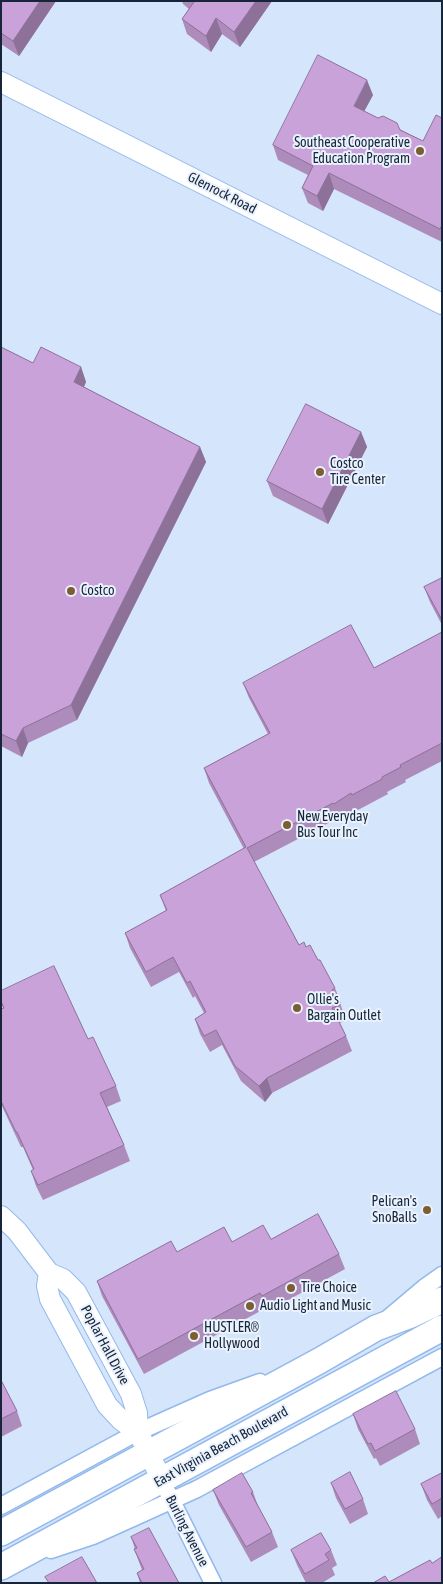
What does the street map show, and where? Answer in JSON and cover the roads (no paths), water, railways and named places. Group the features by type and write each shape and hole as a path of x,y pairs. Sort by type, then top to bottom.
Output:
{"main road":[{"name":"East Virginia Beach Boulevard","path":"1,1533 143,1443 320,1362 376,1328 411,1315 442,1300"},
{"name":"East Virginia Beach Boulevard","path":"5,1565 167,1490 442,1328"}],"street":[{"name":"Glenrock Road","path":"1,82 442,304"},
{"name":"Poplar Hall Drive","path":"1,1216 17,1231 49,1273 63,1279 76,1292 131,1394 143,1443 167,1490"},
{"path":"376,1328 442,1275"},
{"path":"167,1490 442,1357"},
{"path":"1,1506 143,1443"},
{"name":"Burling Avenue","path":"167,1490 213,1583"}],"place":[{"name":"Southeast Cooperative Education Program","path":"420,151"},
{"name":"Costco Tire Center","path":"320,472"},
{"name":"Costco","path":"71,591"},
{"name":"New Everyday Bus Tour Inc","path":"287,825"},
{"name":"Ollie's Bargain Outlet","path":"297,1008"},
{"name":"Pelican's SnoBalls","path":"427,1210"},
{"name":"Tire Choice","path":"291,1288"},
{"name":"Audio Light and Music","path":"250,1306"},
{"name":"HUSTLER® Hollywood","path":"194,1336"}]}
